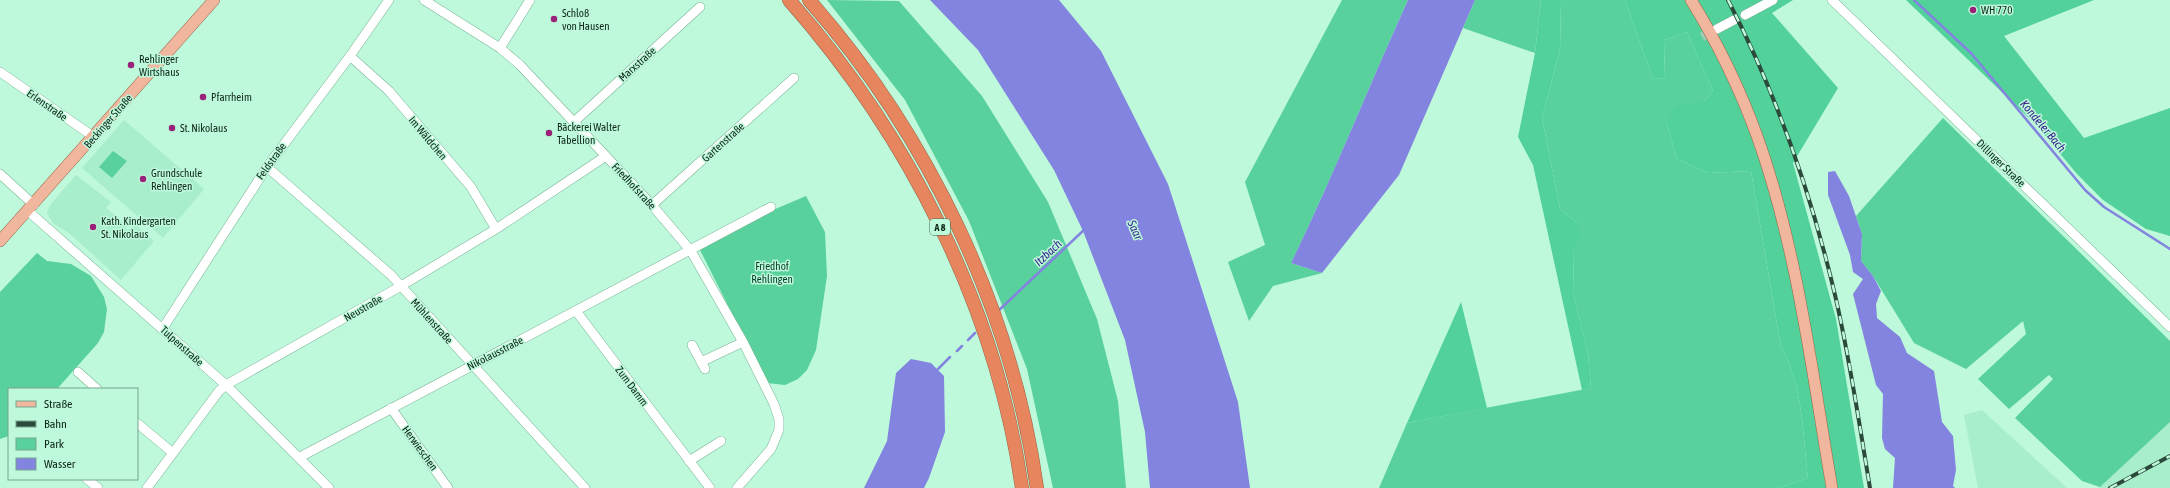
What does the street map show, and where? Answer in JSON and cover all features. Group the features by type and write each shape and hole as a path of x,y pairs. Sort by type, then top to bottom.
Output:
{"highway":[{"name":"A 8","path":"789,0 837,58 867,100 902,154 948,243 981,325 999,383 1022,488"},
{"name":"A 8","path":"809,0 854,55 880,92 915,147 962,237 995,320 1014,379 1025,425 1037,488"}],"main road":[{"name":"Beckinger Straße","path":"0,241 31,208 214,0"},
{"path":"1691,0 1710,32 1732,77 1757,135 1774,190 1789,247 1832,488"}],"street":[{"name":"Feldstraße","path":"162,328 266,167 350,56 389,0"},
{"name":"Friedhofstraße","path":"424,0 500,48 520,65 652,205 692,251 743,342 774,404 779,419 779,430 771,449 736,488"},
{"path":"500,48 530,0"},
{"path":"1745,15 1772,0"},
{"name":"Dillinger Straße","path":"1832,0 2170,327"},
{"name":"Marxstraße","path":"574,121 700,7"},
{"path":"1717,29 1734,20"},
{"name":"Im Wäldchen","path":"350,56 389,91 471,187 496,229"},
{"name":"Erlenstraße","path":"0,72 94,137"},
{"name":"Gartenstraße","path":"652,205 794,78"},
{"name":"Neustraße","path":"147,488 226,385 401,286 496,229 606,156"},
{"name":"Mühlenstraße","path":"266,167 378,263 401,286 471,365 585,488"},
{"name":"Tulpenstraße","path":"0,174 31,208 226,385 300,457 329,488"},
{"name":"Nikolausstraße","path":"300,457 471,365 692,251 771,207"},
{"name":"Zum Damm","path":"576,311 710,488"},
{"path":"692,345 703,365 743,342"},
{"path":"78,372 96,388"},
{"name":"Herwieschen","path":"391,408 448,488"},
{"path":"138,424 173,453"},
{"path":"689,461 721,441"},
{"path":"88,480 98,488"}],"shaded area":[{"path":"1541,0 1561,0 1560,49 1542,118 1560,209 1576,222 1581,234 1573,251 1574,297 1588,354 1591,388 1582,390 1533,165 1518,137 1535,53"},
{"path":"1625,0 1793,0 1772,13 1838,88 1793,163 1836,319 1864,488 1778,488 1808,478 1798,393 1794,377 1781,347 1751,171 1708,173 1677,159 1667,124 1675,106 1704,101 1713,91 1687,32 1665,40 1664,78 1653,79"},
{"path":"1906,0 2094,0 2004,36 2084,138 2170,108 2170,236 2146,229 2103,200 2077,174 2037,126"},
{"name":"Grundschule Rehlingen","path":"124,120 204,189 163,238 82,168"},
{"name":"Kath. Kindergarten St. Nikolaus","path":"76,175 111,202 106,208 128,226 125,228 128,230 135,224 154,241 121,280 69,233 53,223 47,213 51,204"},
{"path":"1461,302 1487,408 1407,423"},
{"path":"1982,410 2067,488 1978,488 1964,415"},
{"path":"2170,422 2170,488 2098,488"}],"green space":[{"path":"827,0 899,1 982,96 1048,202 1097,319 1118,401 1126,488 1053,488 1027,369 969,221 905,100"},
{"path":"1342,0 1408,0 1291,263 1322,273 1273,286 1249,321 1228,262 1265,245 1245,182"},
{"path":"1475,0 1541,0 1535,53 1463,28"},
{"path":"1561,0 1625,0 1653,79 1664,78 1665,40 1687,32 1713,91 1704,101 1667,124 1677,159 1708,173 1751,171 1781,347 1794,377 1798,393 1808,478 1778,488 1379,488 1407,423 1591,388 1588,354 1574,297 1573,251 1580,234 1576,222 1560,209 1542,118 1560,49"},
{"path":"1943,118 2170,341 2170,422 2100,487 2082,481 2015,418 2053,379 2049,375 2009,409 1978,379 2026,334 2023,321 1966,369 1914,343 1873,276 1861,261 1862,234 1856,216"},
{"path":"113,151 127,161 112,178 99,167"},
{"name":"Friedhof Rehlingen","path":"806,196 825,232 827,276 816,350 807,370 798,379 785,385 767,383 700,250 773,210"},
{"path":"37,253 47,261 71,264 91,276 104,297 107,309 104,332 98,343 58,388 8,388 8,436 0,439 0,292"}],"water":[{"name":"Saar","path":"930,0 1059,0 1101,51 1168,184 1238,402 1250,488 1150,488 1145,432 1125,340 1083,231 1054,170 978,50"},
{"path":"1408,0 1475,0 1399,175 1322,273 1291,263 1321,198"},
{"path":"1835,171 1849,196 1862,234 1861,261 1873,276 1881,291 1876,304 1877,318 1900,337 1907,353 1934,371 1942,422 1953,436 1956,470 1953,486 1955,488 1893,488 1895,458 1885,449 1882,438 1883,394 1876,385 1853,294 1863,279 1853,272 1850,255 1828,195 1828,172"},
{"path":"911,359 931,363 944,376 945,432 929,478 924,488 864,488 887,441 896,373"}],"waterway":[{"name":"Kondeler Bach","path":"1914,0 1971,53 2085,190 2104,207 2170,249"},
{"name":"Itzbach","path":"997,312 1085,229"},
{"name":"Itzbach","path":"968,340 975,333"},
{"name":"Itzbach","path":"957,351 962,346"},
{"name":"Itzbach","path":"938,369 950,357"}],"tunnel":[{"path":"1702,37 1716,29"}],"railway":[{"path":"1728,0 1762,71 1777,107 1815,219 1835,295 1845,343 1870,488"},
{"path":"2110,488 2170,456"}],"place":[{"name":"WH 770","path":"1973,10"},
{"name":"Schloß von Hausen","path":"554,19"},
{"name":"Rehlinger Wirtshaus","path":"131,65"},
{"name":"Pfarrheim","path":"203,97"},
{"name":"St. Nikolaus","path":"172,128"},
{"name":"Bäckerei Walter Tabellion","path":"549,133"},
{"name":"Grundschule Rehlingen","path":"143,179"},
{"name":"Kath. Kindergarten St. Nikolaus","path":"93,227"}]}
